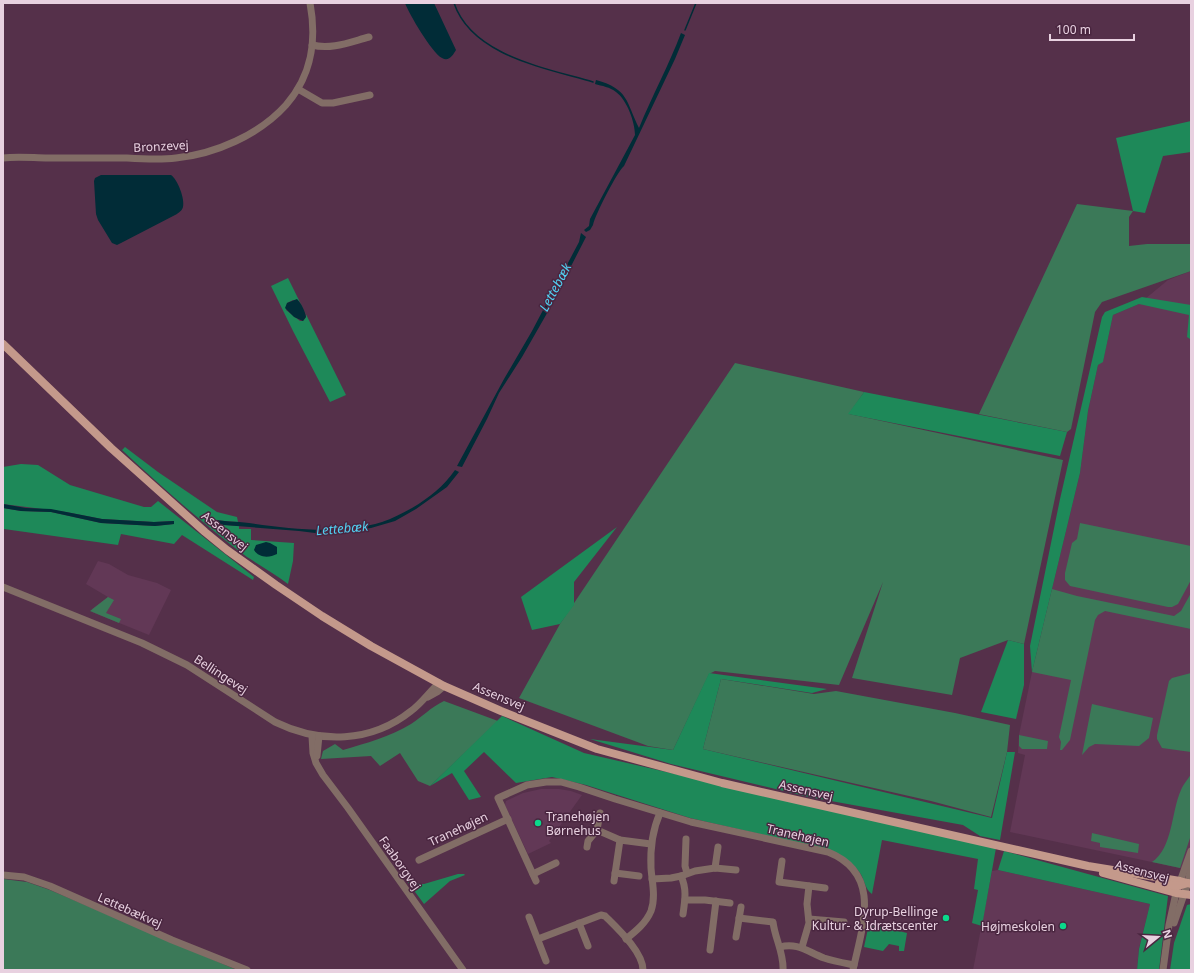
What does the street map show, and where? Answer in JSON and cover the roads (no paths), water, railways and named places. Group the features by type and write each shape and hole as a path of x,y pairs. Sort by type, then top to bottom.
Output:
{"main road":[{"name":"Assensvej","path":"3,344 111,448 227,550 322,616 371,646 441,684 501,711 597,749 722,783 1185,888"},
{"name":"Assensvej","path":"1091,867 1101,872 1185,888"}],"street":[{"name":"Bronzevej","path":"3,158 176,158 193,156 224,146 254,131 281,110 298,90 306,72 310,60 313,33 310,3"},
{"path":"312,45 322,47 338,46 369,37"},
{"path":"298,90 322,103 332,103 370,95"},
{"name":"Bellingevej","path":"3,587 152,648 187,665 287,728 316,736 347,737 376,730 403,717 441,684"},
{"name":"Faaborgvej","path":"316,736 313,753 318,768 463,970"},
{"name":"Tranehøjen","path":"556,863 535,877 498,798 527,785 546,782 561,782 660,813 722,830 828,852 844,861 862,884 866,905 853,968 823,957 802,947 787,945 780,947"},
{"path":"587,847 588,841 597,830 600,813"},
{"path":"626,939 642,926 651,911 653,893 651,844 660,813"},
{"name":"Tranehøjen","path":"419,860 508,819"},
{"path":"597,830 620,840 651,844"},
{"path":"683,914 685,900 684,875 686,839"},
{"path":"620,840 615,877 639,876"},
{"path":"716,868 718,847"},
{"path":"1185,888 1191,851"},
{"path":"782,861 779,882 825,888"},
{"path":"1163,970 1169,936 1191,866"},
{"path":"652,879 684,875 702,869 716,868 736,870"},
{"name":"Lettebækvej","path":"3,875 24,877 50,886 172,940 247,970"},
{"path":"802,947 808,930 809,919 807,904 809,886"},
{"path":"685,900 705,900 730,903"},
{"path":"710,950 716,901"},
{"path":"736,937 740,907"},
{"path":"538,939 601,915 605,916 626,939 640,959 643,970"},
{"path":"529,917 546,960"},
{"path":"739,918 773,922 774,932 782,956 783,970"},
{"path":"809,919 844,922"},
{"path":"579,923 588,946"}],"water":[{"path":"405,3 434,3 456,50 449,59 442,58 433,49 411,16"},
{"path":"681,33 685,35 675,59 624,166 616,176 593,225 590,230 586,232 584,230 589,226 590,219 635,135 632,118 624,100 614,90 595,84 596,80 621,92 639,128"},
{"path":"101,175 171,175 174,177 180,190 183,199 183,208 177,214 117,245 112,243 96,214 94,181 95,178"},
{"path":"581,233 586,237 546,315 499,393 462,467 457,466 532,331 579,242"},
{"path":"297,299 304,310 306,317 303,321 294,317 285,308 287,303"},
{"path":"455,470 459,472 447,487 416,509 395,521 371,528 343,532 315,533 224,525 210,522 210,519 316,530 333,530 366,526 390,519 412,508 430,496 451,476"},
{"path":"3,504 26,508 51,509 102,519 154,522 174,521 174,524 155,526 101,523 51,512 21,511 3,508"},
{"path":"266,542 277,547 277,554 271,556 261,556 256,553 254,550 256,545"}],"waterway":[{"name":"Lettebæk","path":"454,3 463,21 477,36 493,48 533,65 593,82"},
{"path":"685,30 696,3"}],"place":[{"name":"Tranehøjen Børnehus","path":"538,823"},
{"name":"Dyrup-Bellinge Kultur- & Idrætscenter","path":"946,918"},
{"name":"Højmeskolen","path":"1063,926"}]}
